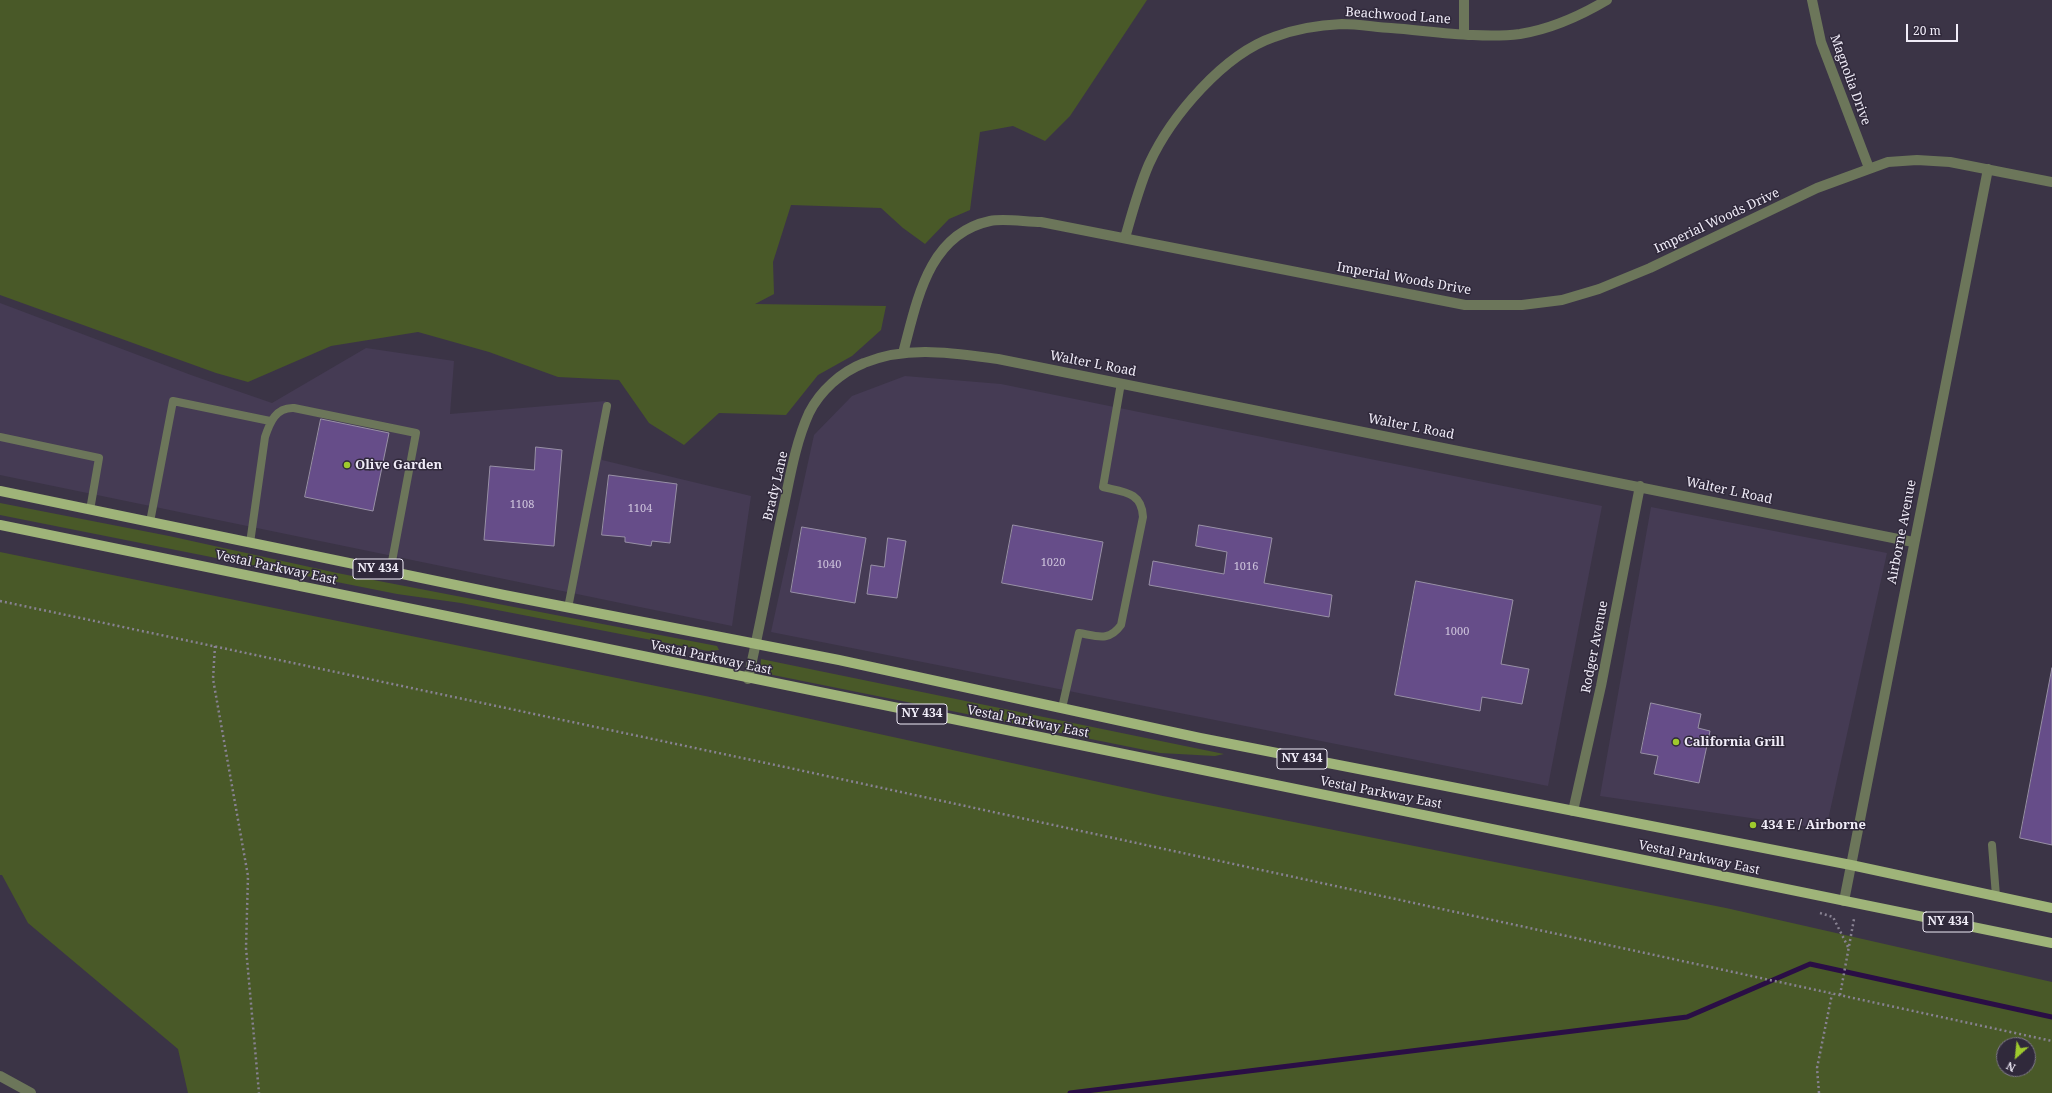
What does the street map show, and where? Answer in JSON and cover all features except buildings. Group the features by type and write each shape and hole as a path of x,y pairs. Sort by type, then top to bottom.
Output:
{"main road":[{"name":"Vestal Parkway East","path":"0,491 568,608 840,660 1200,738 1573,812 1851,865 2052,908"},
{"name":"Vestal Parkway East","path":"0,525 748,679 2052,943"}],"street":[{"path":"1464,0 1464,33"},
{"name":"Beachwood Lane","path":"1125,238 1136,200 1149,164 1163,138 1194,96 1221,70 1249,49 1274,37 1305,29 1343,24 1494,35 1520,34 1542,30 1582,16 1607,0"},
{"name":"Magnolia Drive","path":"1812,0 1821,42 1869,168"},
{"name":"Imperial Woods Drive","path":"903,353 917,301 936,257 956,236 973,226 991,221 1041,222 1465,305 1522,305 1562,300 1599,289 1650,268 1817,188 1888,162 1917,160 1950,162 2052,182"},
{"name":"Airborne Avenue","path":"1844,901 1913,542 1988,169"},
{"name":"Walter L Road","path":"903,353 940,351 998,359 1640,486 1913,542"},
{"name":"Brady Lane","path":"748,679 790,478 801,435 809,413 820,396 834,381 863,363 903,353"},
{"name":"Rodger Avenue","path":"1573,812 1601,686 1640,486"},
{"path":"0,1076 31,1093"}],"lane":[{"path":"1062,708 1079,633 1105,638 1116,633 1122,625 1142,525 1142,506 1137,499 1129,493 1103,487 1121,383"},
{"path":"150,522 173,401 270,421"},
{"path":"568,608 606,406"},
{"path":"250,543 265,437 270,421 287,407 416,433 390,572"},
{"path":"0,437 100,458 90,510"},
{"path":"1992,845 1996,896"}],"path":[{"path":"0,601 799,770 2052,1041"},
{"path":"215,646 213,679 248,876 246,948 259,1093"},
{"path":"1820,913 1833,917 1849,949"},
{"path":"1840,995 1854,919"},
{"path":"1819,1093 1816,1068 1832,994"}],"shaded area":[{"path":"0,303 191,375 272,403 366,348 454,361 450,414 606,401 602,460 751,496 732,626 0,475"},
{"path":"905,376 1001,384 1602,506 1548,786 771,632 814,435 852,396"},
{"path":"1651,507 1887,553 1826,829 1600,796"}],"green space":[{"path":"0,0 1147,0 1070,116 1045,141 1013,126 980,132 970,210 949,219 925,244 903,228 881,208 791,205 773,262 774,294 755,304 886,306 881,330 852,356 818,375 786,415 719,413 684,445 649,423 619,380 558,377 489,352 418,332 331,346 248,382 216,373 0,295"},
{"path":"0,503 169,536 337,573 717,646 719,650 708,651 461,603 397,594 0,515"},
{"path":"0,552 710,697 1163,796 1726,908 2052,982 2052,1093 188,1093 178,1049 28,923 2,875 0,875"},
{"path":"761,659 1224,754 1215,756 1160,753 768,674 760,671"}],"waterway":[{"path":"1070,1093 1687,1017 1810,964 2052,1017"}],"place":[{"name":"Olive Garden","path":"347,465"},
{"name":"California Grill","path":"1676,742"},
{"name":"434 E / Airborne","path":"1753,825"}]}
